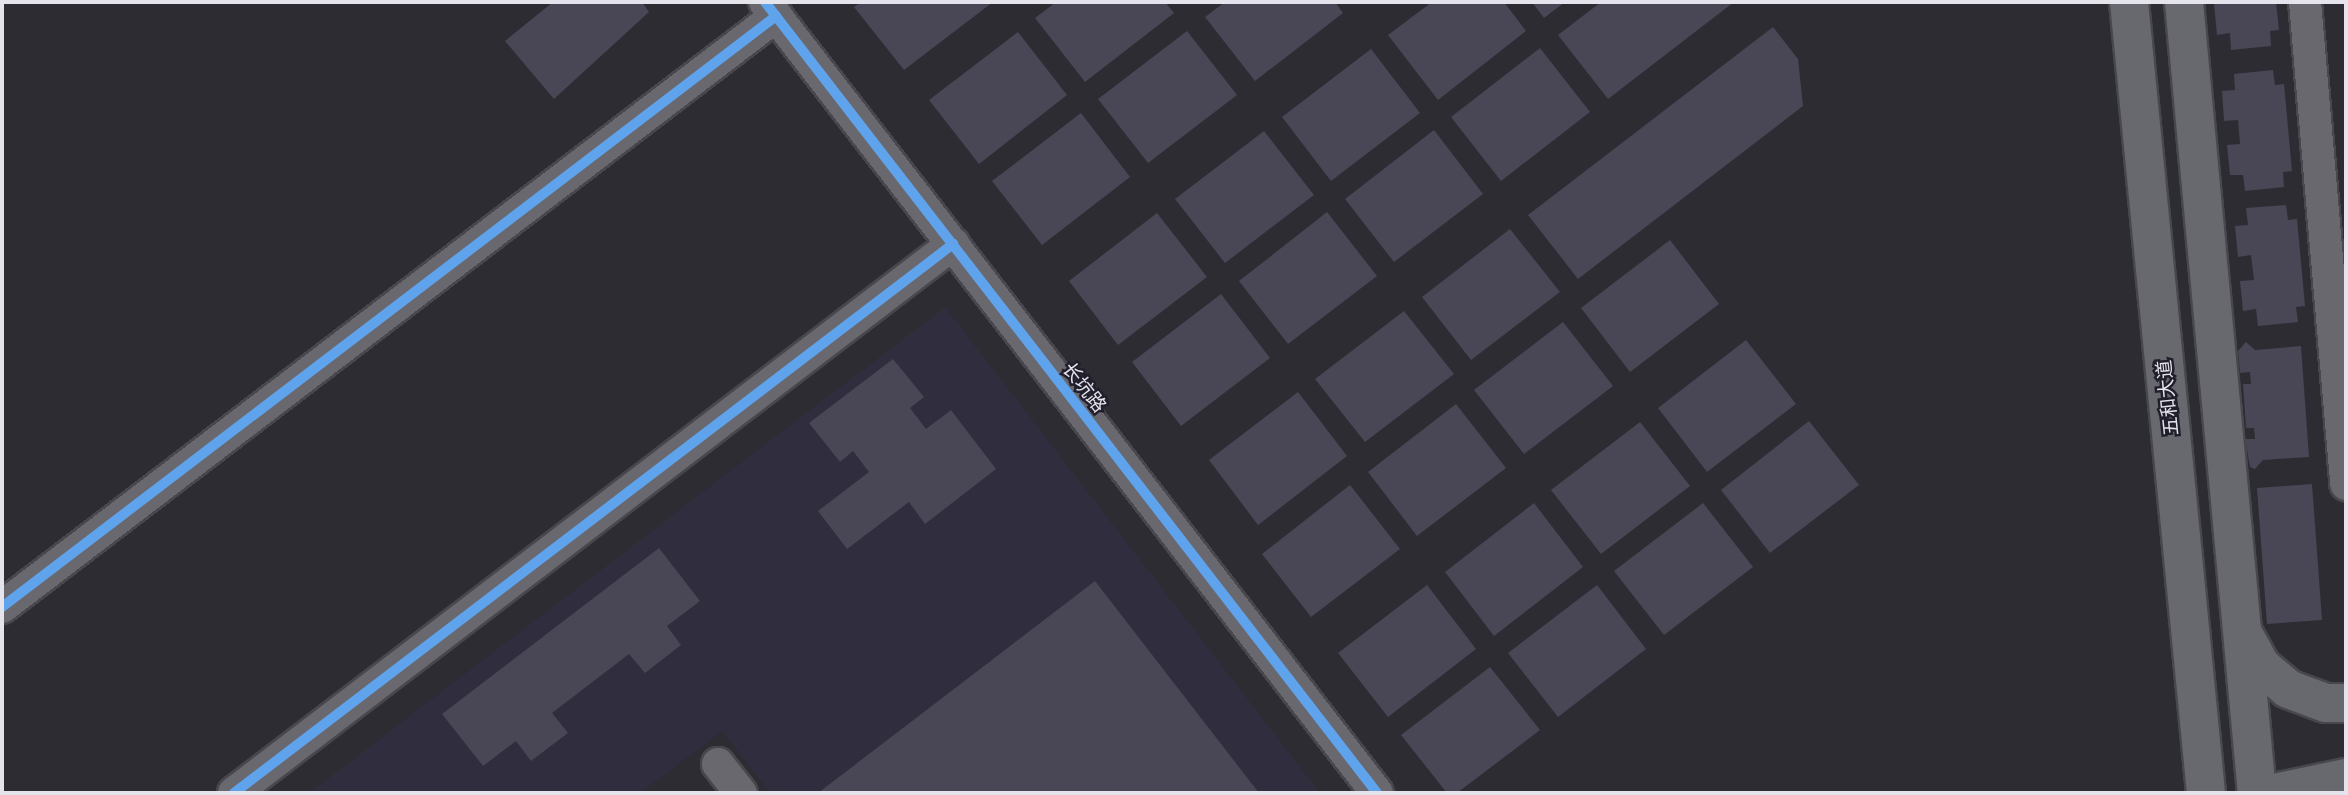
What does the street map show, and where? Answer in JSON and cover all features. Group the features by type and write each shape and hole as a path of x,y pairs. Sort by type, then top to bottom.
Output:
{"main road":[{"name":"五和大道","path":"2129,2 2206,793"},
{"path":"2184,2 2257,793"},
{"path":"2241,630 2261,666 2288,689 2326,703 2346,703"},
{"path":"2274,793 2346,778"}],"street":[{"path":"2305,2 2346,484"},
{"path":"2,607 770,9"},
{"name":"长坑路","path":"770,9 1377,793"},
{"path":"234,793 953,244"},
{"path":"718,764 741,793"}],"shaded area":[{"path":"945,307 1320,793 770,793 722,731 640,793 309,793"}],"building":[{"path":"553,2 642,2 649,12 554,99 505,41"},
{"path":"861,2 993,2 904,70 854,7"},
{"path":"1056,2 1165,2 1174,13 1085,82 1035,18"},
{"path":"1225,2 1335,2 1343,13 1255,81 1205,17"},
{"path":"1432,2 1504,2 1526,31 1438,100 1388,35"},
{"path":"1532,2 1565,2 1544,18"},
{"path":"1601,2 1734,2 1608,99 1558,35"},
{"path":"2276,2 2279,30 2270,31 2271,46 2231,50 2230,33 2217,35 2214,4"},
{"path":"1773,27 1798,59 1803,106 1578,279 1528,215"},
{"path":"1187,31 1237,95 1148,163 1098,99"},
{"path":"1018,32 1067,95 979,164 929,100"},
{"path":"1540,48 1590,112 1501,181 1451,117"},
{"path":"1371,49 1420,113 1331,181 1282,117"},
{"path":"2273,70 2275,85 2284,84 2292,171 2283,172 2284,187 2245,191 2243,175 2230,175 2227,145 2240,144 2238,120 2224,121 2222,91 2235,90 2234,74"},
{"path":"1081,113 1130,177 1042,245 992,181"},
{"path":"1434,130 1483,194 1394,262 1345,199"},
{"path":"1264,131 1314,195 1225,263 1175,199"},
{"path":"2286,205 2288,220 2297,219 2305,306 2296,307 2298,322 2258,326 2256,309 2243,311 2240,281 2254,280 2251,255 2238,257 2235,226 2248,225 2246,208"},
{"path":"1327,212 1377,276 1288,344 1239,281"},
{"path":"1157,213 1207,277 1118,345 1069,281"},
{"path":"1510,229 1560,292 1471,360 1422,297"},
{"path":"1670,240 1719,304 1630,372 1581,308"},
{"path":"1221,294 1270,358 1181,426 1132,362"},
{"path":"1404,311 1454,374 1365,442 1315,379"},
{"path":"1563,322 1613,386 1524,454 1474,390"},
{"path":"1746,340 1796,404 1707,472 1658,408"},
{"path":"2246,342 2255,350 2301,346 2309,457 2263,460 2255,469 2250,467 2245,439 2255,439 2254,428 2246,428 2243,384 2251,384 2250,372 2240,373 2238,351"},
{"path":"893,359 924,397 910,408 926,429 951,410 996,469 925,524 909,502 847,549 818,511 869,472 853,451 840,462 809,423"},
{"path":"1298,392 1347,456 1258,525 1209,460"},
{"path":"1456,404 1506,468 1417,536 1368,472"},
{"path":"1809,421 1859,485 1770,553 1721,490"},
{"path":"1640,422 1690,486 1601,554 1551,490"},
{"path":"2312,484 2322,620 2267,624 2257,488"},
{"path":"1350,485 1400,549 1311,617 1262,554"},
{"path":"1534,503 1583,567 1494,636 1445,572"},
{"path":"1703,503 1753,567 1664,635 1614,571"},
{"path":"659,548 700,601 667,626 681,645 645,673 629,654 552,713 568,733 531,761 516,741 483,766 442,714"},
{"path":"1095,581 1259,793 818,793"},
{"path":"1427,585 1476,649 1388,717 1338,653"},
{"path":"1597,585 1646,649 1558,717 1508,653"},
{"path":"1490,667 1540,730 1457,793 1447,793 1401,735"}],"cycle path":[{"path":"765,2 1377,793"},
{"path":"2,607 776,16"},
{"path":"234,793 953,244"}]}
